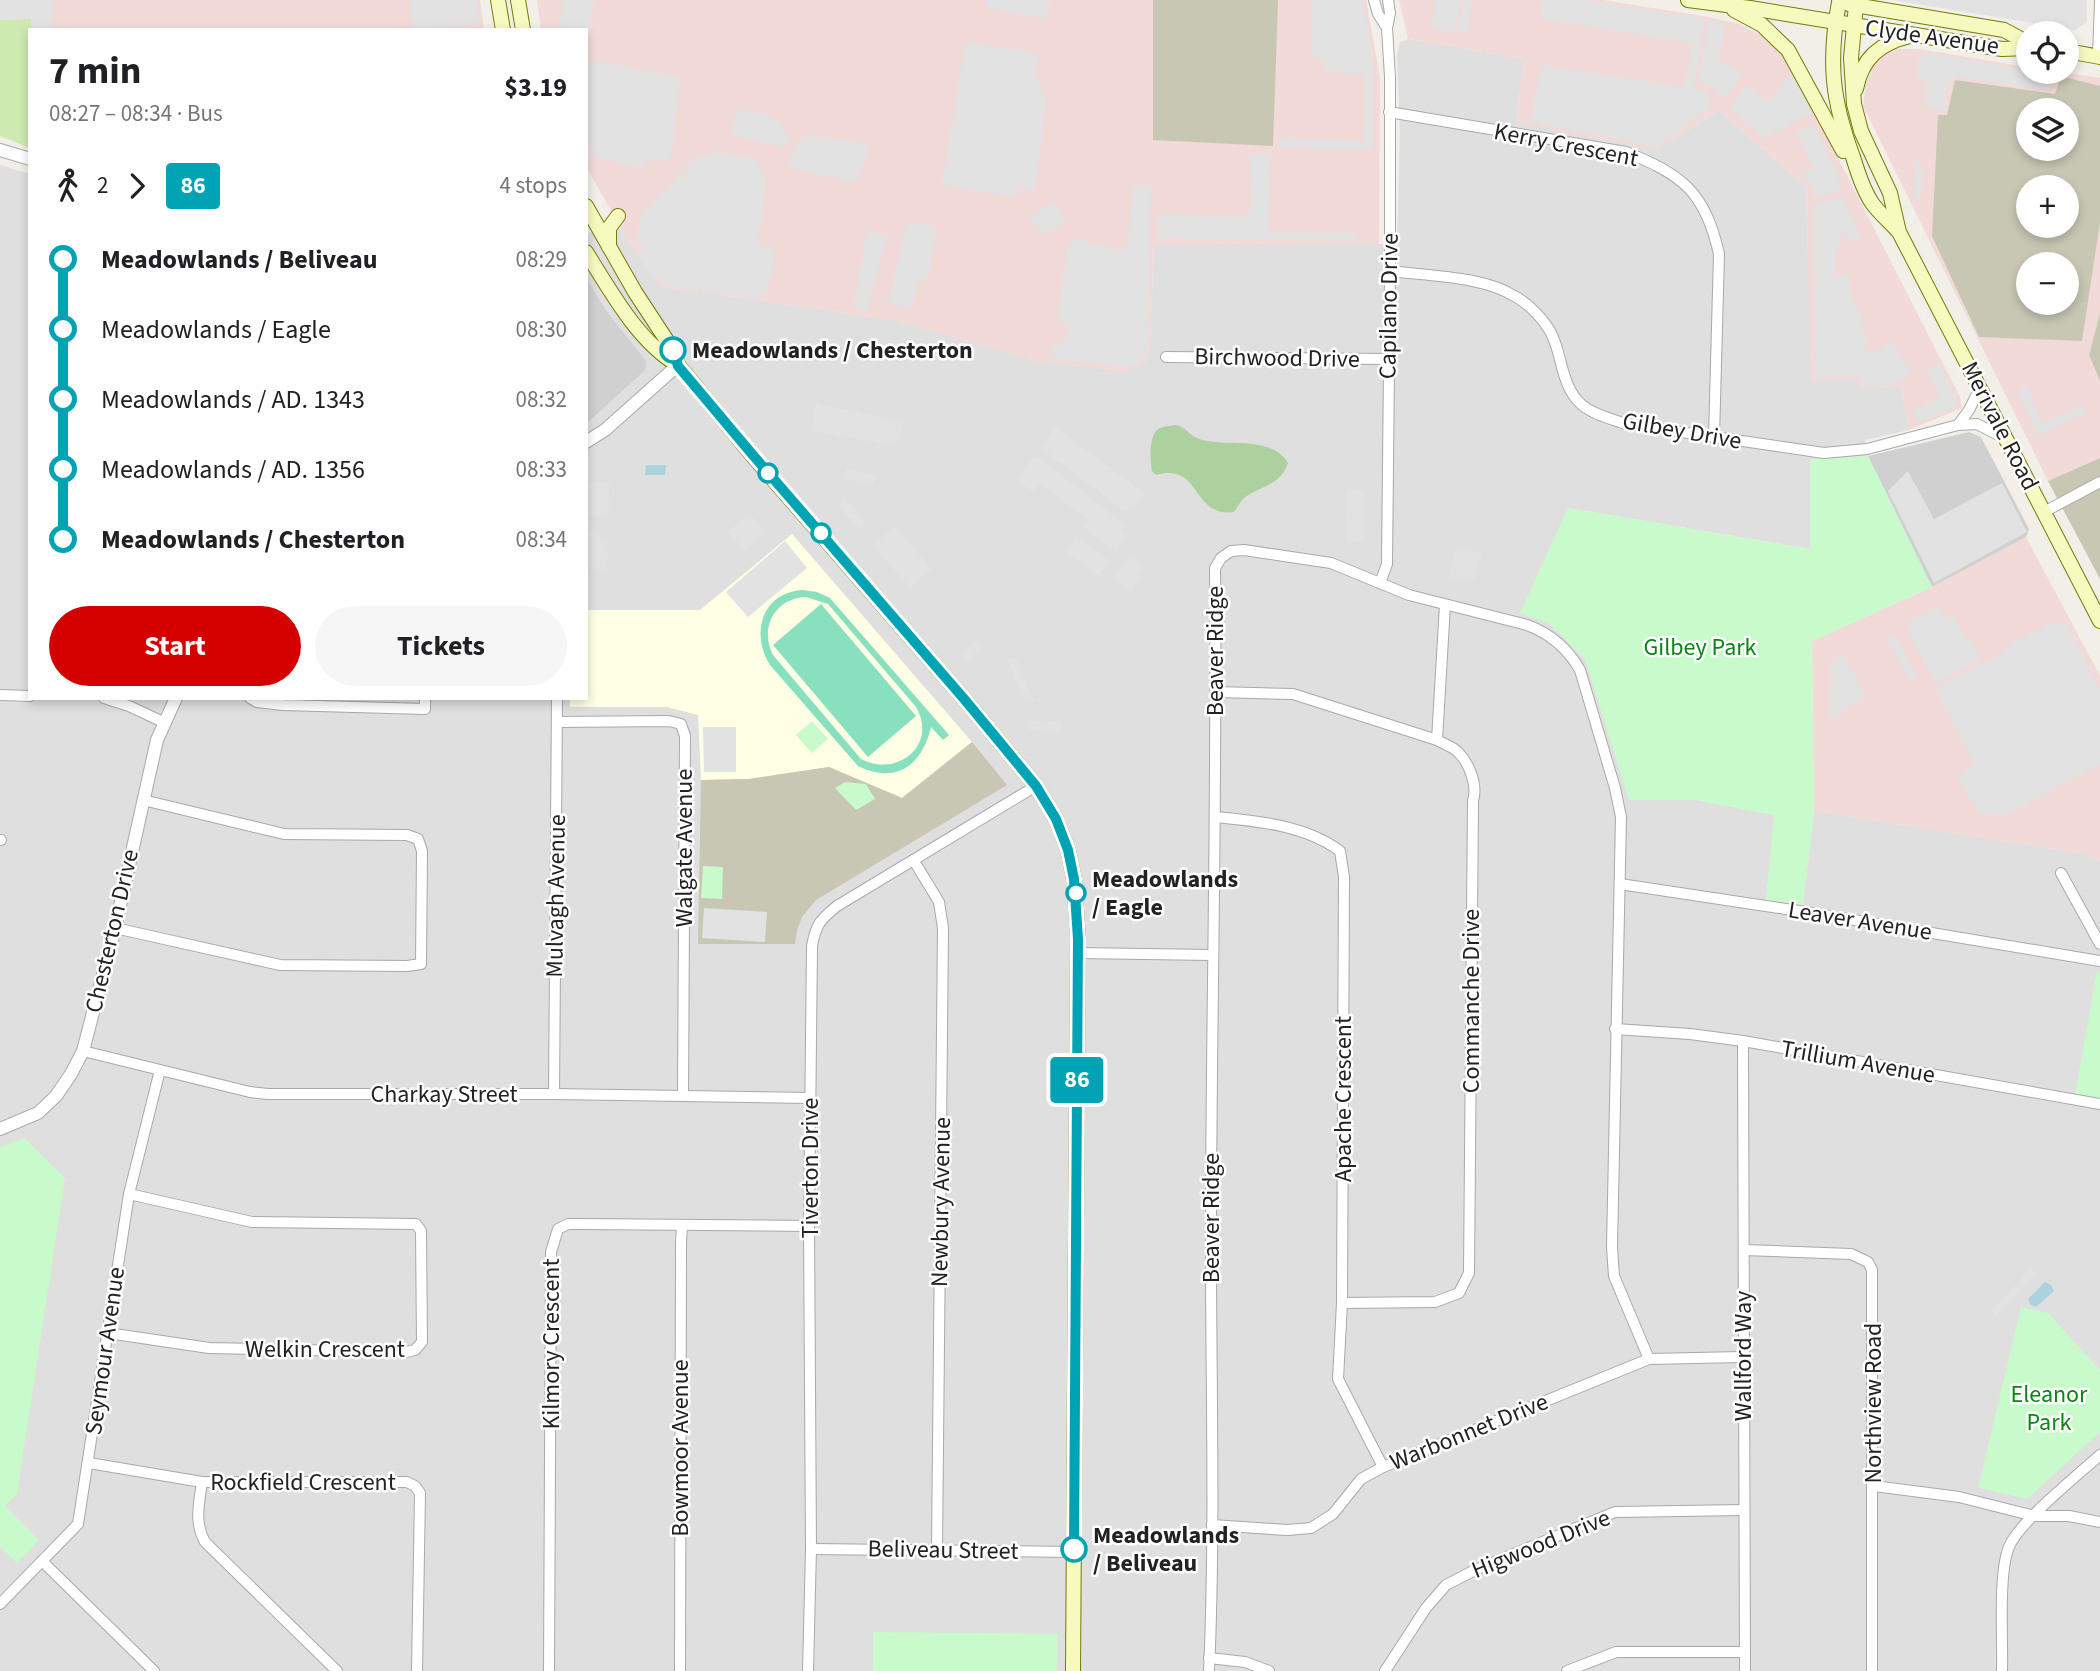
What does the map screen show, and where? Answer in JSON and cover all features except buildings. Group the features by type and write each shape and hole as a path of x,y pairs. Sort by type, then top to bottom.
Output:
{"main road":[{"path":"498,0 503,28"},
{"path":"518,0 523,28"},
{"path":"1688,0 1835,22"},
{"name":"Clyde Avenue","path":"1836,1 2004,30 2016,38"},
{"name":"Merivale Road","path":"1836,1 1832,63 1835,100 1862,183 1872,204 1899,232"},
{"name":"Merivale Road","path":"1856,3 1850,73 1854,104 1861,131 1890,193 1899,232 2100,621"},
{"path":"1723,5 1762,25 1788,50 1862,183"},
{"name":"Clyde Avenue","path":"1835,22 2002,49 2016,47"},
{"path":"1854,104 1861,70 1870,57 1883,45 1914,35"},
{"path":"2079,53 2099,56"},
{"path":"588,214 673,350 678,366"},
{"path":"609,248 609,228 618,216"},
{"path":"588,255 626,314 663,357 678,366 1036,786 1056,819 1068,850 1077,906 1073,1671"}],"street":[{"name":"Capilano Drive","path":"1374,0 1378,14 1387,28"},
{"name":"Capilano Drive","path":"1380,583 1387,564 1390,271 1388,0"},
{"path":"2099,56 2100,2"},
{"name":"Kerry Crescent","path":"1389,113 1626,152 1663,167 1690,188 1714,230 1719,254 1714,437"},
{"path":"0,150 28,158"},
{"name":"Gilbey Drive","path":"1390,271 1472,281 1516,296 1535,312 1551,332 1567,384 1582,405 1604,417 1626,424 1824,453 1867,449 1958,425 1977,424 2006,439"},
{"name":"Birchwood Drive","path":"1166,356 1387,359"},
{"path":"588,441 605,430 678,366"},
{"path":"1958,425 1980,388"},
{"path":"2044,512 2100,482"},
{"name":"Beaver Ridge","path":"1209,1671 1213,1525 1211,1297 1215,568 1221,558 1231,551 1244,550 1331,563 1409,595 1540,630 1573,658 1586,683 1619,804 1620,884 1612,1247 1614,1276 1649,1359"},
{"path":"1216,692 1293,694 1437,740 1445,605"},
{"path":"0,695 28,696"},
{"path":"110,700 163,722"},
{"name":"Chesterton Drive","path":"0,1129 38,1113 56,1096 83,1051 115,928 157,740 175,700"},
{"path":"254,700 282,705 425,709 425,700"},
{"name":"Mulvagh Avenue","path":"554,1094 557,700"},
{"name":"Walgate Avenue","path":"557,722 668,721 681,724 685,736 683,1096"},
{"name":"Commanche Drive","path":"1342,1303 1435,1302 1459,1293 1469,1273 1475,794 1471,771 1457,751 1437,740"},
{"name":"Tiverton Drive","path":"808,1671 811,1549 809,1227 812,946 818,922 837,906 1036,786"},
{"path":"115,928 280,965 421,964 422,851 418,839 408,835 284,834 143,800"},
{"name":"Apache Crescent","path":"1215,817 1268,823 1327,841 1340,851 1344,877 1342,1303 1338,1379 1383,1467"},
{"name":"Newbury Avenue","path":"914,861 939,902 943,928 937,1550"},
{"path":"2061,873 2100,944"},
{"name":"Leaver Avenue","path":"1620,884 2100,961"},
{"path":"1077,953 1212,955"},
{"name":"Trillium Avenue","path":"1615,1030 1690,1034 1743,1041 2100,1104"},
{"name":"Wallford Way","path":"1743,1041 1745,1671"},
{"name":"Charkay Street","path":"83,1051 250,1093 810,1098"},
{"name":"Seymour Avenue","path":"0,1604 78,1524 129,1194 160,1070"},
{"name":"Welkin Crescent","path":"108,1333 209,1348 406,1352 415,1350 422,1342 421,1231 416,1224 252,1222 129,1194"},
{"name":"Kilmory Crescent","path":"550,1671 551,1252 553,1238 558,1229 568,1224 809,1227"},
{"name":"Bowmoor Avenue","path":"680,1671 682,1226"},
{"name":"Northview Road","path":"1744,1250 1851,1254 1868,1262 1872,1280 1872,1671"},
{"name":"Warbonnet Drive","path":"1213,1525 1287,1530 1311,1528 1334,1514 1362,1479 1383,1467 1649,1359 1742,1357"},
{"path":"2002,1671 2003,1576 2008,1547 2020,1528 2100,1455"},
{"name":"Rockfield Crescent","path":"89,1463 202,1482 407,1482 415,1486 420,1493 417,1671"},
{"path":"202,1482 197,1519 199,1532 205,1542 337,1671"},
{"path":"1874,1486 1959,1497 2034,1516 2069,1516 2100,1522"},
{"name":"Higwood Drive","path":"1385,1671 1426,1608 1446,1585 1475,1570 1615,1512 1744,1510"},
{"name":"Beliveau Street","path":"811,1549 1074,1552"},
{"path":"43,1562 154,1671"},
{"path":"1567,1671 1616,1652 1745,1652"},
{"path":"1209,1658 1245,1662 1269,1671"}],"shaded area":[{"path":"0,0 480,0 484,28 28,28 28,37 0,134"},
{"path":"0,0 52,0 53,28 32,28 31,19 0,20"},
{"path":"411,0 477,0 479,24 412,28"},
{"path":"537,0 1366,0 1380,78 1379,244 1154,245 1150,345 1145,363 1124,372 1033,360 899,321 659,286 621,229 588,170 588,28 541,28"},
{"path":"563,0 594,0 588,32 588,28 561,28"},
{"path":"987,0 1050,0 1047,19 986,8"},
{"path":"1153,0 1278,0 1273,146 1153,140"},
{"path":"1312,0 1362,0 1373,55 1373,149 1278,148 1278,138 1364,141 1364,75 1322,71 1323,59 1312,58"},
{"path":"1399,0 1603,0 1709,17 1739,24 1762,36 1783,54 1809,101 1960,397 1962,408 1909,430 1901,387 1862,389 1856,378 1811,382 1806,187 1719,110 1657,150 1516,123 1524,59 1408,39"},
{"path":"1435,0 1461,0 1456,32 1431,28"},
{"path":"1464,0 1473,0 1467,33 1458,32"},
{"path":"1543,0 1587,0 1705,19 1694,89 1709,92 1709,108 1658,147 1530,122 1542,65 1684,87 1692,43 1540,18"},
{"path":"1893,0 2087,0 2087,22 2079,27 2079,21 2020,21"},
{"path":"1709,19 1725,23 1719,60 1743,74 1725,99 1711,87 1698,82"},
{"path":"1408,39 1524,59 1516,122 1657,150 1719,110 1806,187 1812,381 1856,378 1862,389 1901,387 1909,430 1865,440 1868,456 1810,460 1811,549 1568,508 1550,624 1585,659 1629,799 1697,800 1775,815 1766,900 1803,904 1814,811 2086,854 2100,861 2100,1671 0,1671 0,165 28,173 28,700 588,700 588,233 621,229 659,286 899,321 1033,360 1145,363 1150,345 1154,244 1397,244 1400,131 1397,54 1400,42"},
{"path":"965,42 1039,53 1035,73 1046,101 1035,191 1019,187 1017,197 942,185"},
{"path":"1895,49 1919,49 2016,65 2016,84 2079,84 2079,75 2100,78 2100,313 2089,355 2100,381 2100,458 2048,481 1863,106 1866,83 1875,62"},
{"path":"1924,52 2016,68 2016,84 2051,84 2050,90 1955,76 1952,82 1946,82 1945,110 1926,107 1927,81 1918,80 1919,56 1923,57"},
{"path":"588,59 681,77 670,160 647,160 644,168 590,156"},
{"path":"1792,72 1812,113 1764,138 1729,108 1746,85 1767,102"},
{"path":"1955,80 2055,94 2058,84 2079,84 2079,81 2100,86 2100,222 2082,341 1979,337 1932,236 1938,115 1947,115"},
{"path":"740,109 770,115 770,120 778,120 790,138 783,147 733,136 730,131"},
{"path":"1813,124 1836,170 1841,190 1815,198 1812,186 1800,176 1813,168 1796,131"},
{"path":"805,135 868,143 866,161 856,182 789,168 793,150"},
{"path":"716,152 759,159 759,166 766,180 758,245 775,250 767,294 759,293 758,299 660,284 660,276 654,278 638,253 645,249 636,245 640,217 681,173 687,179 690,176 684,170 693,160"},
{"path":"1270,153 1268,232 1356,233 1357,241 1157,238 1159,214 1245,216 1251,209 1250,154"},
{"path":"1915,159 1922,168 1920,204 1914,197"},
{"path":"1151,185 1148,347 1139,362 1124,367 1049,358 1052,346 1066,339 1069,326 1063,324 1057,314 1067,250 1072,239 1127,250 1133,186"},
{"path":"1842,196 1861,238 1849,240 1847,233 1840,234 1843,239 1835,251 1835,275 1848,274 1851,295 1861,313 1862,329 1869,341 1864,347 1871,354 1893,342 1912,374 1889,385 1863,387 1857,374 1815,379 1814,205"},
{"path":"1053,201 1065,218 1059,226 1043,235 1030,218"},
{"path":"907,221 937,227 927,281 919,280 912,309 888,304"},
{"path":"867,230 887,235 867,311 853,309"},
{"path":"588,281 607,312 646,361 645,370 588,422"},
{"path":"2100,313 2100,381 2089,355"},
{"path":"1939,364 1957,400 1956,407 1917,422 1913,411 1940,397 1926,370"},
{"path":"2027,385 2042,424 2082,405 2086,413 2038,435 2017,390"},
{"path":"816,404 904,421 900,440 891,445 811,431"},
{"path":"1055,427 1145,494 1135,508 1130,504 1125,511 1040,448"},
{"path":"1969,432 1981,437 2029,529 2026,537 1932,587 1868,456"},
{"path":"1035,455 1126,525 1121,531 1127,537 1116,552 1083,527 1088,520 1040,483 1033,492 1017,480"},
{"path":"2100,458 2100,579 2048,481"},
{"path":"846,469 876,475 873,484 844,478"},
{"path":"1908,471 1934,519 2002,483 2027,532 1934,583 1888,491"},
{"path":"588,482 609,482 608,516 588,515"},
{"path":"1346,490 1364,491 1363,542 1345,541"},
{"path":"845,498 866,523 859,529 837,504"},
{"path":"749,513 766,532 745,551 728,532"},
{"path":"895,526 932,569 910,588 872,545"},
{"path":"588,531 599,531 599,539 608,539 607,569 589,569"},
{"path":"792,534 972,742 902,798 829,767 749,779 701,780 698,715 667,707 570,707 570,700 588,700 588,610 700,610"},
{"path":"1076,537 1110,561 1099,576 1065,552"},
{"path":"2026,537 2100,676 2100,861 2086,854 1814,811 1812,641 1932,587"},
{"path":"785,541 807,568 748,617 726,592"},
{"path":"1457,546 1482,553 1475,578 1461,582 1448,578"},
{"path":"1131,555 1144,565 1137,574 1142,578 1131,592 1113,578"},
{"path":"1938,606 1942,614 1946,612 1950,619 1954,617 1967,642 1971,640 1981,659 1935,683 1908,632 1912,629 1908,622"},
{"path":"2053,622 2067,624 2100,689 2100,765 2005,815 1978,813 1958,775 1975,764 1935,688 2006,651 2007,645"},
{"path":"1894,634 1917,677 1909,681 1887,638"},
{"path":"977,639 983,646 968,662 961,655"},
{"path":"1843,653 1865,696 1832,719 1831,663"},
{"path":"1015,656 1034,701 1026,704 1007,659"},
{"path":"1029,720 1062,722 1062,732 1028,730"},
{"path":"703,727 736,727 736,772 704,772"},
{"path":"972,742 1007,785 816,900 802,917 795,944 698,944 701,780 749,779 829,767 902,798"},
{"path":"704,908 767,912 765,942 702,938"},
{"path":"2031,1268 2036,1274 1996,1316 1991,1311"}],"green space":[{"path":"31,19 32,28 28,28 28,147 0,136 0,20"},
{"path":"1175,425 1199,439 1270,448 1288,463 1280,477 1244,498 1234,512 1220,512 1210,507 1182,476 1171,473 1156,475 1152,471 1151,449 1154,433 1161,428"},
{"name":"Gilbey Park","path":"1868,456 1932,587 1812,641 1814,811 1803,905 1766,900 1774,815 1697,800 1629,800 1585,659 1550,624 1520,613 1568,508 1810,549 1810,460"},
{"path":"803,590 830,598 949,735 943,740 931,727 921,752 914,761 896,772 872,771 858,766 770,665 764,653 761,628 764,617 769,606 789,593","holes":["806,597 828,604 916,707 922,734 911,754 900,761 875,764 861,759 773,655 769,645 769,625 778,609 795,599"]},
{"path":"821,604 916,716 868,757 773,645"},
{"path":"812,721 828,739 812,753 796,735"},
{"path":"845,782 866,784 875,799 856,810 835,788"},
{"path":"703,866 723,867 722,899 701,898"},
{"path":"2097,971 2100,974 2100,1099 2075,1094"},
{"path":"24,1138 65,1178 17,1494 5,1506 39,1540 17,1563 0,1547 0,1147"},
{"name":"Eleanor Park","path":"2021,1307 2048,1313 2100,1370 2100,1432 2027,1499 1978,1488"},
{"path":"873,1632 1058,1634 1057,1671 873,1671"}],"water":[{"path":"646,465 666,465 665,475 645,475"},
{"path":"2045,1282 2051,1285 2054,1291 2036,1307 2031,1305 2028,1299"}],"bus line":[{"name":"86","path":"673,350 678,366 1036,786 1056,819 1068,850 1074,879 1078,939 1074,1549"}],"place":[{"name":"Meadowlands / Chesterton","path":"673,350"},
{"name":"Meadowlands / Eagle","path":"1076,893"},
{"name":"Meadowlands / Beliveau","path":"1074,1549"}]}
